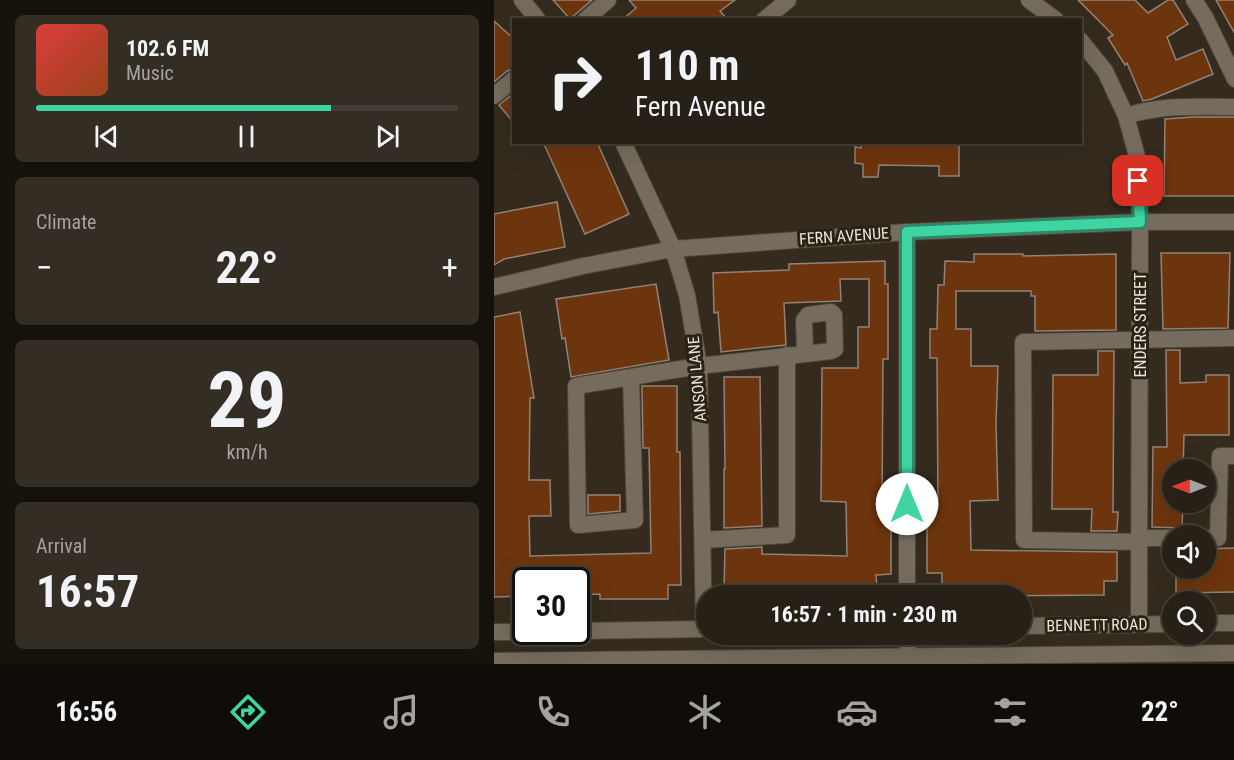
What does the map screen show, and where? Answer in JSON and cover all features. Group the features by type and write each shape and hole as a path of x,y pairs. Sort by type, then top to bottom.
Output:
{"street":[{"path":"522,0 536,18"},
{"path":"587,18 608,0"},
{"path":"766,18 788,0"},
{"path":"1029,0 1053,18"},
{"path":"1194,0 1205,17 1235,79"},
{"name":"ENDERS STREET","path":"1082,42 1105,71 1126,116 1138,160 1140,222 1139,624"},
{"path":"494,96 512,81"},
{"path":"1126,116 1164,107 1235,107"},
{"name":"ANSON LANE","path":"624,144 672,249 687,294 699,366 705,585"},
{"name":"FERN AVENUE","path":"494,287 583,266 672,249 907,232 1140,222 1235,222"},
{"path":"907,232 907,585"},
{"path":"1162,539 1024,540 1023,342 1235,339"},
{"path":"632,377 635,520 578,525 576,386 699,366 805,352"},
{"path":"703,540 787,535 787,355"},
{"path":"1216,538 1218,538 1220,456 1235,456"},
{"path":"1216,623 1235,623"},
{"name":"BENNETT ROAD","path":"1032,626 1162,624"},
{"path":"590,631 696,629"},
{"path":"494,632 512,632"},
{"path":"908,645 908,658"},
{"name":"BENNETT ROAD","path":"494,661 1235,653"}],"building":[{"path":"553,0 592,0 571,18"},
{"path":"629,0 735,0 720,11 726,18 624,18 636,8"},
{"path":"1078,0 1135,0 1148,13 1168,0 1173,0 1188,24 1167,37 1176,60 1203,49 1213,74 1143,101 1127,63 1125,65 1108,38 1113,35"},
{"path":"1216,0 1235,0 1235,34"},
{"path":"494,21 512,37 512,70 494,82"},
{"path":"512,95 512,121 499,105"},
{"path":"1235,117 1235,196 1164,196 1165,119"},
{"path":"544,144 598,144 629,214 585,234"},
{"path":"861,144 959,144 959,176 939,176 939,166 879,165 878,177 863,177 863,164 855,163 855,147 861,148"},
{"path":"557,202 565,247 504,259 494,265 494,214"},
{"path":"1161,253 1230,253 1228,328 1163,329"},
{"path":"974,254 1023,254 1023,256 1116,254 1116,330 1035,331 1035,296 1031,296 1031,291 956,291 956,329 971,329 971,366 998,366 996,424 998,500 970,501 971,550 1117,552 1117,581 1104,581 1104,595 1032,596 1032,585 942,585 942,573 927,573 927,508 938,508 937,358 930,358 930,329 937,329 938,285 944,285 945,261 974,262"},
{"path":"885,261 885,284 888,284 888,359 883,359 882,510 891,510 891,574 876,575 877,585 724,585 725,549 762,547 762,554 847,556 846,502 821,501 822,368 858,368 858,327 869,327 869,279 840,279 841,301 784,303 786,345 721,352 718,312 714,313 713,273 789,270 789,264"},
{"path":"656,284 669,360 571,377 556,299"},
{"path":"520,312 534,398 530,398 529,480 550,480 551,516 529,516 530,556 651,553 649,448 643,448 642,386 677,386 681,585 668,585 668,599 600,599 600,594 590,594 590,567 512,567 512,596 494,597 494,317"},
{"path":"1166,350 1180,350 1180,383 1206,382 1206,375 1229,375 1229,435 1184,435 1183,459 1162,459 1162,513 1183,513 1182,525 1152,527 1153,447 1167,447"},
{"path":"1098,351 1114,351 1113,512 1118,512 1117,531 1091,531 1092,509 1052,509 1053,375 1098,375"},
{"path":"724,377 760,377 762,526 724,528"},
{"path":"588,495 620,495 620,511 588,514"},
{"path":"1235,548 1235,592 1176,591 1176,579 1216,579 1216,549"}],"route":[{"path":"907,504 907,232 1140,222 1138,181"}]}
